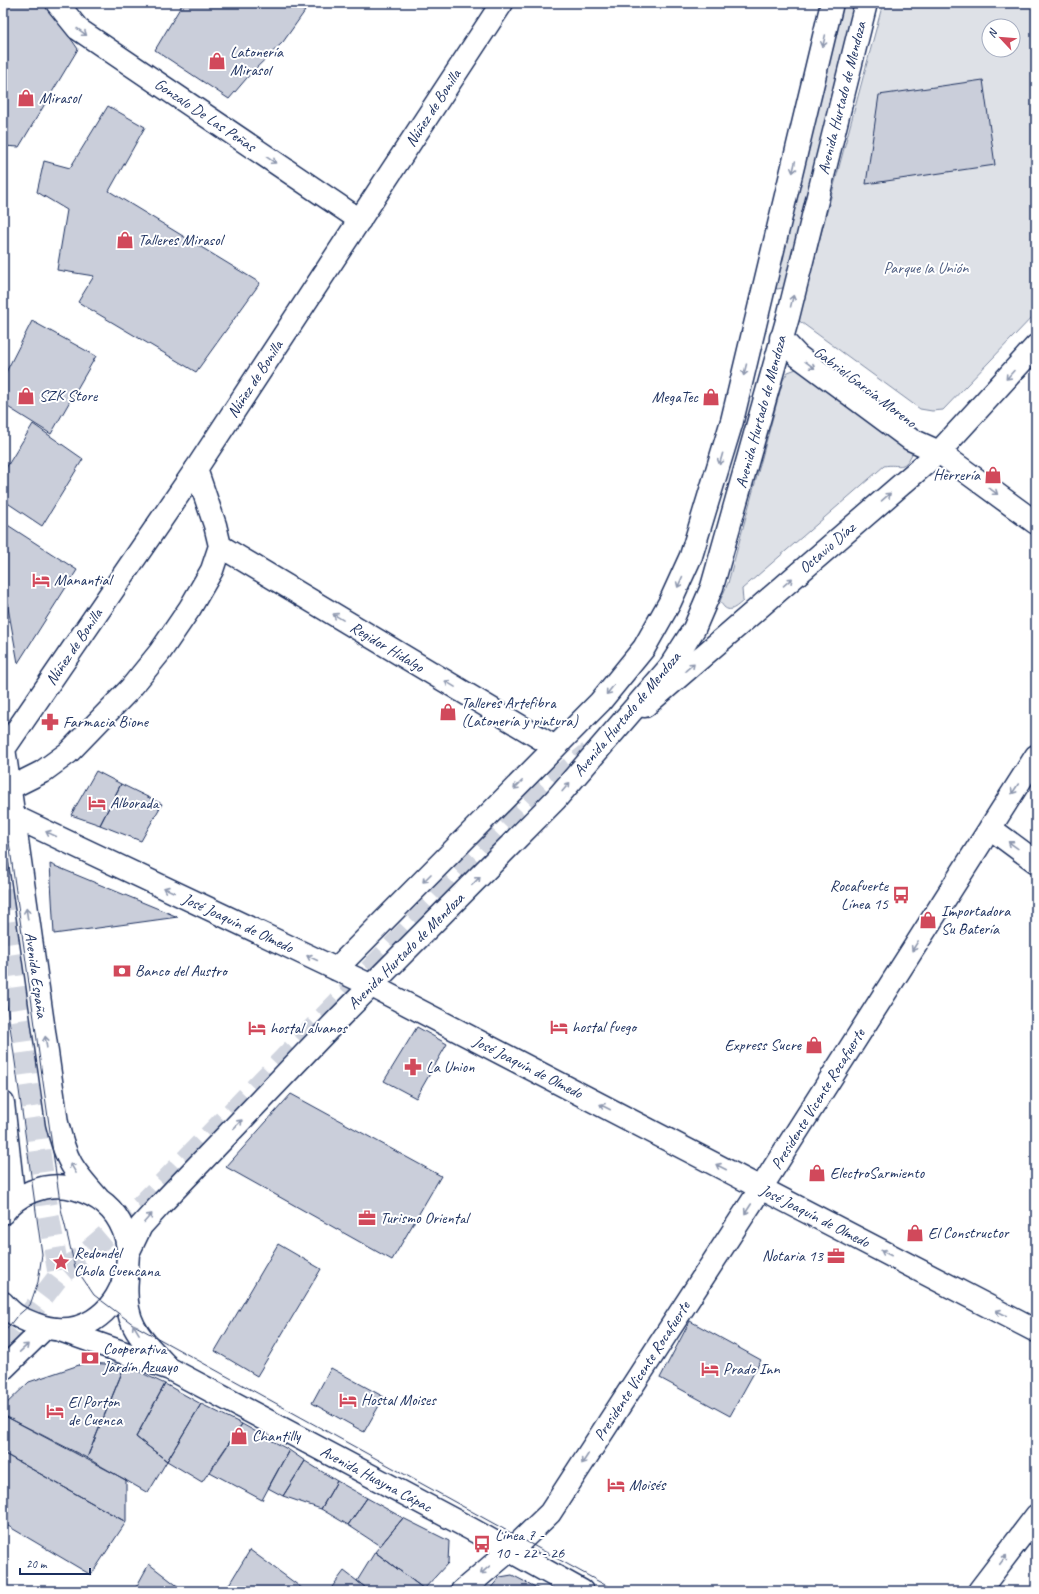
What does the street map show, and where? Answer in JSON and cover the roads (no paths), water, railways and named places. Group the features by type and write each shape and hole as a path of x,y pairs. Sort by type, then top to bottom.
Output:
{"street":[{"name":"Gonzalo De Las Peñas","path":"57,3 78,29 360,220"},
{"name":"Núñez de Bonilla","path":"3,747 196,469 502,3"},
{"name":"Avenida Hurtado de Mendoza","path":"336,969 600,702 644,648 670,602 691,556 711,495 755,332 832,3"},
{"name":"Avenida Hurtado de Mendoza","path":"128,1260 141,1226 340,1017 555,800 669,668 694,629 712,586 719,564 781,338 866,3"},
{"name":"Gabriel García Moreno","path":"755,332 804,342 924,431 939,452 1036,523"},
{"name":"Octavio Díaz","path":"607,739 939,452 1036,346"},
{"path":"10,788 42,772 68,753 130,689 160,652 190,608 212,570 220,546 216,525 196,469"},
{"name":"Regidor Hidalgo","path":"220,546 555,747"},
{"name":"Avenida España","path":"3,747 10,788 6,818 59,1130 64,1150 74,1171 98,1198"},
{"name":"Presidente Vicente Rocafuerte","path":"462,1591 508,1550 522,1540 550,1513 761,1188 1036,756"},
{"name":"José Joaquín de Olmedo","path":"6,818 372,986 1036,1331"},
{"path":"990,828 1036,862"},
{"path":"3,1103 12,1184 6,1210"},
{"path":"6,1210 24,1195 42,1188 58,1186 81,1190 98,1198 113,1212 121,1224 126,1237 128,1260 126,1292 128,1316 144,1343 170,1369"},
{"path":"3,1369 51,1329 74,1327 89,1322 103,1312 115,1300 123,1286 128,1260"},
{"path":"3,1303 16,1317 170,1369"},
{"name":"Avenida Huayna Cápac","path":"170,1369 582,1591"},
{"path":"979,1591 1036,1516"}],"tunnel":[{"path":"3,1349 59,1276 145,1202 552,782 589,753"},
{"path":"3,889 47,1206 59,1276"}],"tram line":[{"path":"3,795 6,817"},
{"path":"9,842 61,1209 75,1267 94,1295 134,1325 616,1591"},
{"path":"3,976 42,1254 38,1282 30,1305 16,1317 3,1334"}],"place":[{"name":"Latonería Mirasol","path":"217,61"},
{"name":"Mirasol","path":"26,98"},
{"name":"Talleres Mirasol","path":"125,240"},
{"name":"SZK Store","path":"26,396"},
{"name":"MegaTec","path":"711,397"},
{"name":"Herrería","path":"993,475"},
{"name":"Manantial","path":"41,580"},
{"name":"Talleres Artefibra (Latonería y pintura)","path":"448,712"},
{"name":"Farmacia Bione","path":"50,722"},
{"name":"Alborada","path":"97,803"},
{"name":"Rocafuerte Línea 15","path":"901,895"},
{"name":"Importadora Su Batería","path":"928,920"},
{"name":"Banco del Austro","path":"122,971"},
{"name":"hostal fuego","path":"559,1027"},
{"name":"hostal alvanos","path":"257,1028"},
{"name":"Express Sucre","path":"814,1045"},
{"name":"La Union","path":"413,1067"},
{"name":"ElectroSarmiento","path":"817,1173"},
{"name":"Turismo Oriental","path":"367,1218"},
{"name":"El Constructor","path":"915,1233"},
{"name":"Notaria 13","path":"836,1256"},
{"name":"Redondel Chola Cuencana","path":"61,1262"},
{"name":"Cooperativa Jardín Azuayo","path":"90,1358"},
{"name":"Prado Inn","path":"710,1369"},
{"name":"Hostal Moises","path":"348,1400"},
{"name":"El Porton de Cuenca","path":"55,1411"},
{"name":"Chantilly","path":"239,1436"},
{"name":"Moisés","path":"616,1485"},
{"name":"Linea 7 - 10 - 22 - 26","path":"482,1544"}],"park label":[{"name":"Parque la Unión","path":"926,268"}]}
